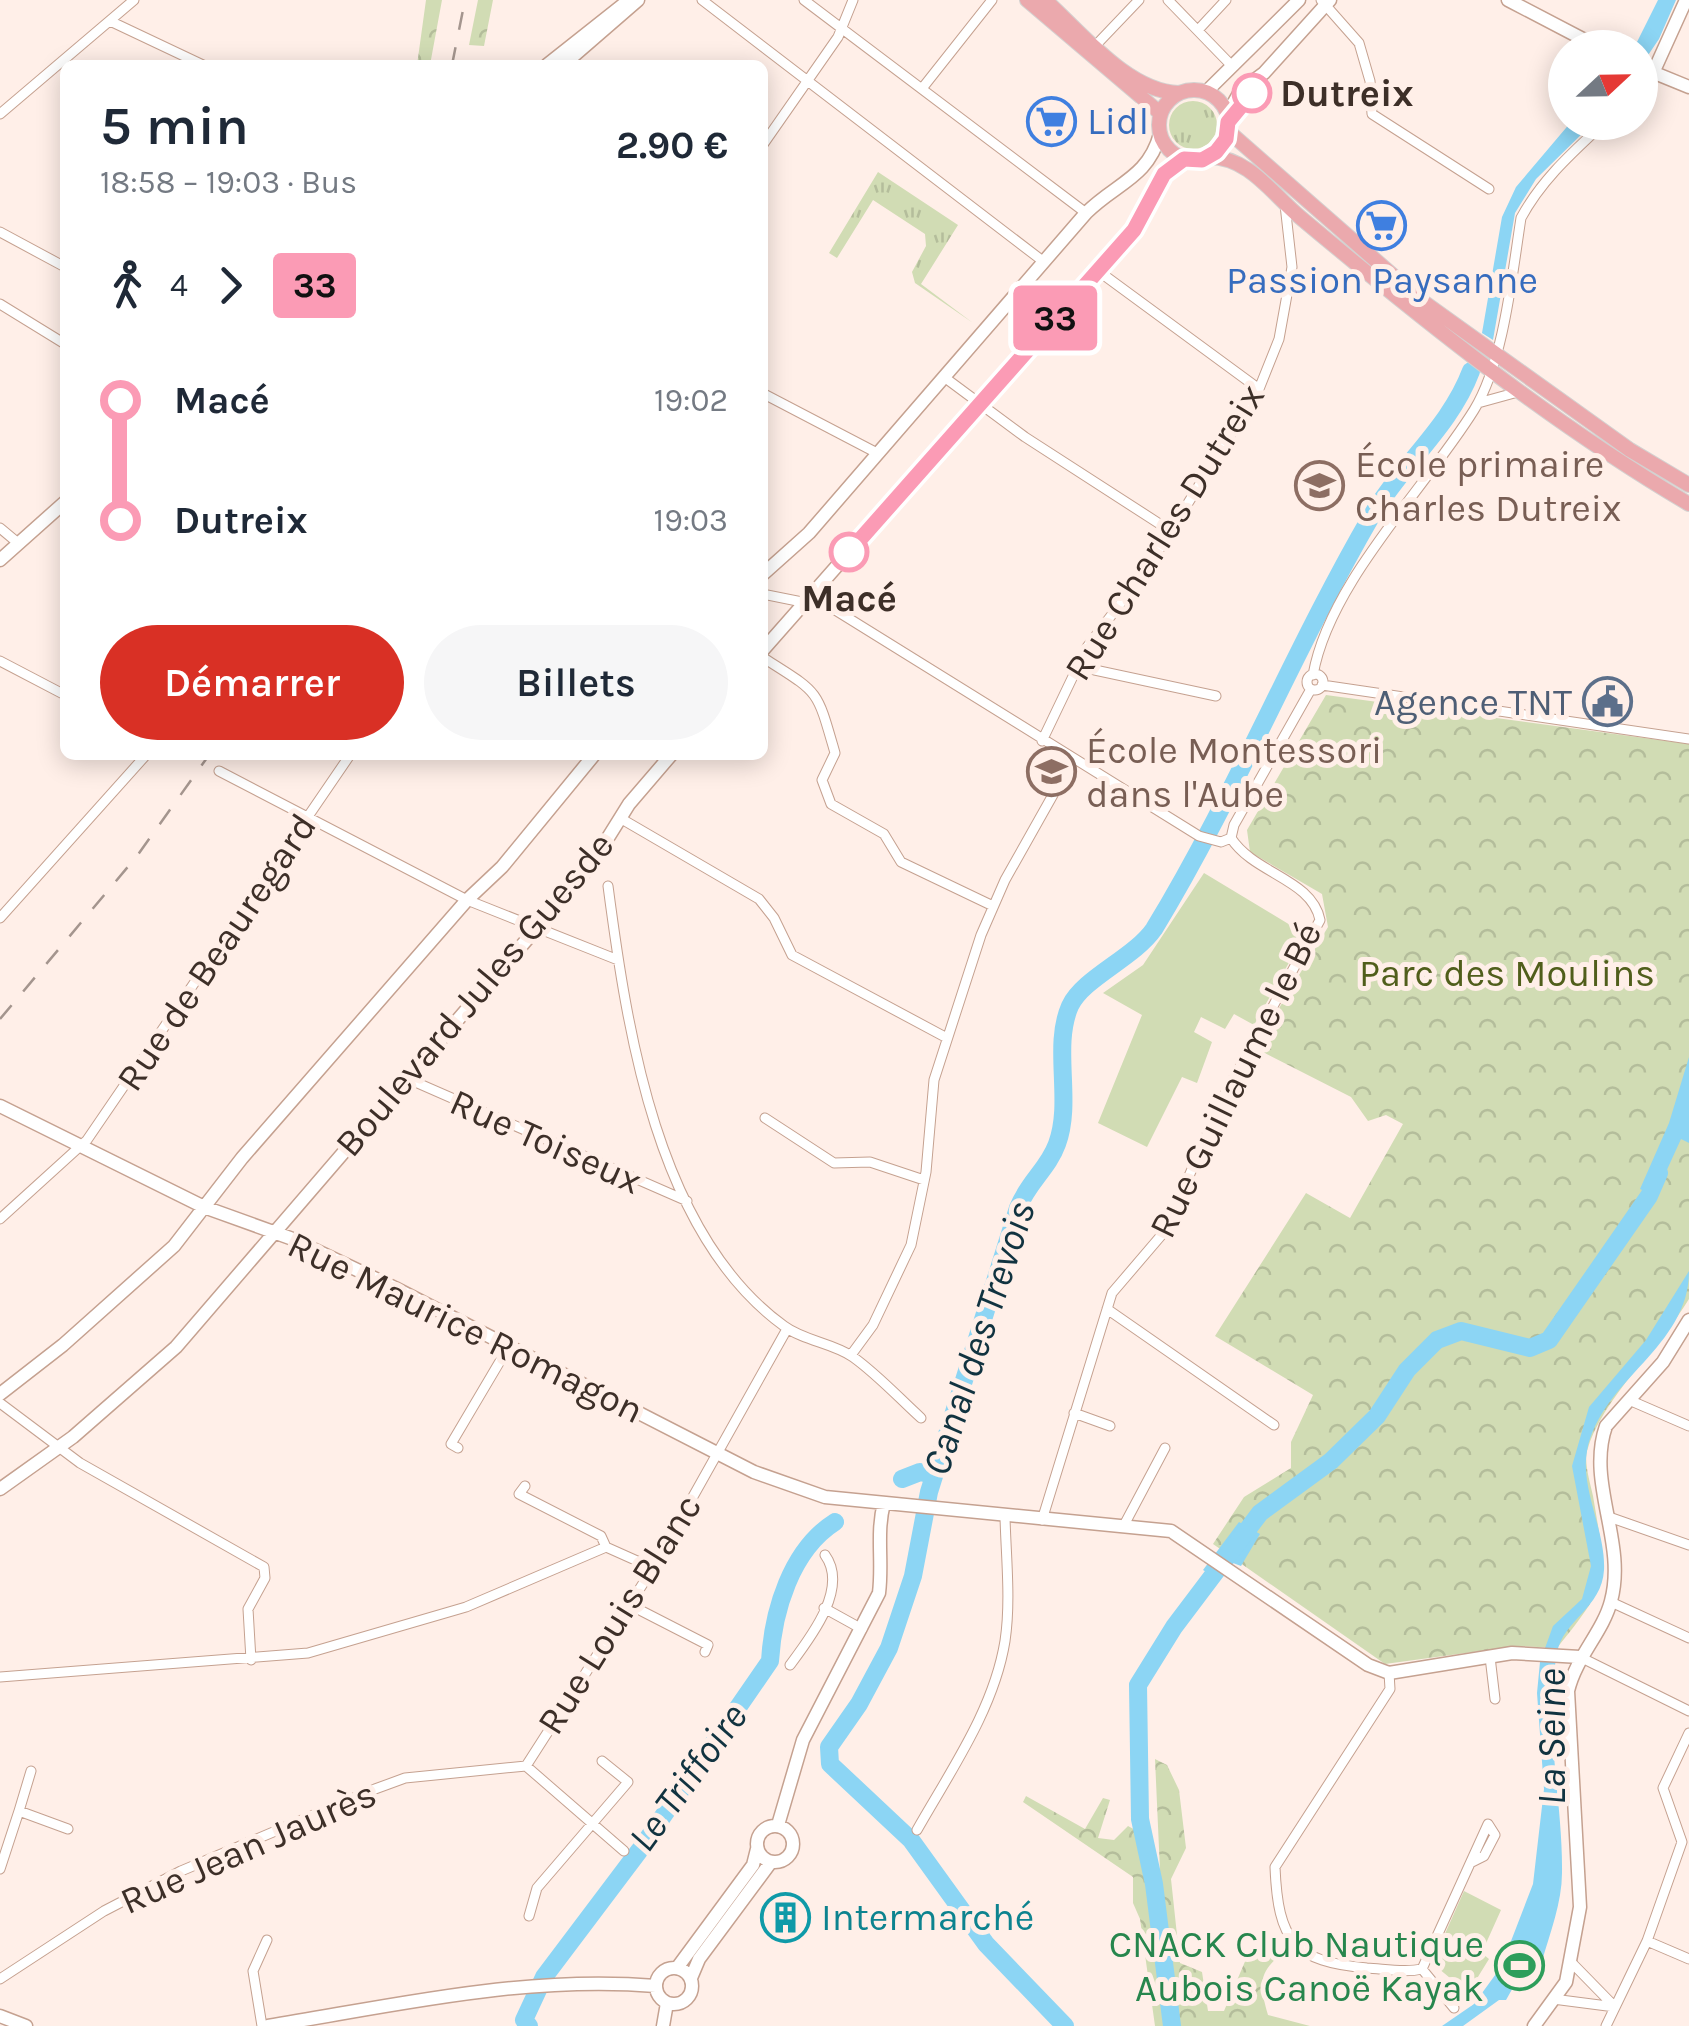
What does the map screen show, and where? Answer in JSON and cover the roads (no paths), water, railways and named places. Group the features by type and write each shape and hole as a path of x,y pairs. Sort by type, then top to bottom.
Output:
{"main road":[{"path":"1028,0 1160,114"},
{"path":"1044,0 1149,88 1206,92 1227,115 1228,131 1222,146 1209,157"},
{"path":"1180,93 1160,114 1160,134 1168,150 1184,159 1226,157 1246,168 1284,203 1493,363 1689,485"},
{"path":"1228,131 1522,392 1689,504"}],"street":[{"path":"64,60 134,0"},
{"path":"552,60 629,0"},
{"path":"569,60 638,0"},
{"path":"702,0 804,82 1044,262"},
{"path":"804,0 924,86 1086,212"},
{"path":"768,137 840,29 854,0"},
{"path":"924,86 992,0"},
{"path":"1096,45 1139,0"},
{"path":"1168,0 1232,66"},
{"path":"1200,29 1226,0"},
{"path":"1206,92 1299,0"},
{"path":"1508,0 1566,30"},
{"path":"1658,48 1686,0"},
{"path":"1227,115 1241,90 1264,73 1326,1 1359,43 1370,81 1372,114 1489,190"},
{"path":"110,21 193,60"},
{"path":"0,114 60,63"},
{"path":"1658,75 1689,87"},
{"path":"768,570 809,533 1086,212 1114,185 1146,167 1160,134"},
{"path":"1311,689 1307,682 1313,675 1317,653 1368,555 1478,403 1493,363 1521,218 1550,175 1586,140"},
{"path":"768,647 1134,230 1164,174 1184,159"},
{"name":"Rue Charles Dutreix","path":"1042,741 1076,666 1148,569 1259,389 1279,340 1292,267 1284,203"},
{"path":"0,232 60,264"},
{"path":"1097,270 1259,389"},
{"path":"0,304 60,341"},
{"path":"944,377 1169,530"},
{"path":"1478,403 1505,392 1522,392"},
{"path":"768,396 877,452"},
{"path":"0,560 60,506"},
{"path":"0,528 18,543"},
{"path":"768,595 832,608 1072,761 1199,836 1226,840 1311,689 1322,685 1689,739"},
{"path":"768,658 812,688 820,702 834,753 822,780 831,804 884,834 901,862 993,906"},
{"path":"0,662 60,692"},
{"path":"1076,666 1216,696"},
{"path":"1313,675 1320,676 1322,685"},
{"path":"0,918 142,760"},
{"name":"Rue de Beauregard","path":"0,1219 79,1148 347,760"},
{"name":"Boulevard Jules Guesde","path":"0,1394 165,1255 590,760"},
{"name":"Boulevard Jules Guesde","path":"0,1489 58,1449 176,1347 596,860 620,818 667,760"},
{"path":"851,1355 873,1325 911,1246 924,1180 934,1080 993,906 1072,761"},
{"path":"219,771 466,900 618,960"},
{"path":"620,818 758,899 774,918 792,954 948,1038"},
{"name":"Rue Guillaume le Bé","path":"1042,1520 1107,1309 1122,1278 1146,1258 1165,1231 1222,1098 1320,920 1310,895 1243,857 1226,840"},
{"path":"608,886 641,1077 687,1201 718,1258 786,1328 851,1355 921,1418"},
{"name":"Rue Toiseux","path":"406,1078 687,1201"},
{"name":"Rue Maurice Romagon","path":"0,1106 204,1207 273,1231 754,1472 825,1497 1171,1532 1209,1554 1368,1665 1389,1672"},
{"path":"765,1118 834,1164 870,1162 924,1180"},
{"path":"1107,1309 1274,1425"},
{"path":"1534,2026 1566,1982 1580,1908 1568,1690 1580,1657 1611,1602 1616,1553 1602,1438 1606,1426 1663,1362 1689,1320"},
{"name":"Rue Louis Blanc","path":"520,1768 653,1568 786,1328"},
{"path":"458,1448 451,1444 509,1346"},
{"path":"1629,1400 1689,1426"},
{"path":"0,1403 58,1449 264,1567 265,1578 248,1609 251,1660"},
{"path":"1074,1413 1110,1426"},
{"path":"1124,1527 1165,1448"},
{"path":"525,1486 519,1494 601,1536 606,1547 653,1568"},
{"path":"778,1825 802,1740 879,1592 882,1569 878,1529 884,1503"},
{"path":"918,1830 967,1743 997,1670 1007,1609 1006,1517"},
{"path":"1609,1517 1689,1545"},
{"path":"0,1677 308,1653 373,1637 502,1593 606,1547"},
{"path":"790,1665 824,1608 835,1577 825,1555"},
{"path":"1611,1602 1689,1638"},
{"path":"630,1606 708,1646 705,1652"},
{"path":"824,1608 862,1629"},
{"path":"1490,1657 1495,1699"},
{"path":"1454,2008 1422,1969 1322,1964 1305,1954 1288,1933 1276,1878 1276,1866 1390,1689 1389,1672 1490,1657 1580,1657 1689,1711"},
{"path":"1606,2026 1647,1942 1682,1842 1662,1788 1689,1733"},
{"path":"528,1916 537,1888 628,1782 602,1761"},
{"path":"520,1768 624,1852"},
{"name":"Rue Jean Jaurès","path":"0,1980 104,1911 181,1871 375,1789 405,1778 520,1768"},
{"path":"0,1869 31,1771"},
{"path":"19,1811 68,1829"},
{"path":"656,1986 661,1974 676,1968 753,1865 761,1831 778,1825"},
{"path":"667,2004 686,2001 698,1960 771,1862 783,1860 793,1848 792,1835 778,1825"},
{"path":"757,1850 771,1862"},
{"path":"1422,1969 1472,1862"},
{"path":"267,1940 253,1971 265,2026 539,1986 656,1986"},
{"path":"1647,1942 1689,1959"},
{"path":"1570,1960 1615,2007"},
{"path":"676,1968 691,1978"},
{"path":"656,1986 667,2004 662,2026"},
{"path":"1554,1999 1615,2007"},
{"path":"0,2016 26,2026"}],"water":[{"path":"1658,0 1676,0 1658,40 1658,30 1643,30"},
{"path":"1556,140 1576,140 1536,179 1515,213 1493,340 1482,333 1502,217 1516,187"},
{"path":"1689,1057 1689,1143 1681,1139 1655,1196 1640,1189 1669,1123"},
{"name":"La Seine","path":"1689,1271 1685,1298 1675,1321 1609,1403 1595,1426 1587,1451 1587,1480 1604,1570 1597,1594 1567,1631 1557,1653 1552,1708 1561,1884 1542,1961 1536,1961 1528,1981 1519,1977 1506,2000 1499,2000 1463,2026 1442,2026 1474,2004 1501,1967 1533,1884 1544,1789 1537,1693 1540,1662 1553,1626 1582,1599 1591,1566 1572,1466 1589,1407 1646,1340"},
{"path":"1239,1522 1260,1534 1241,1566 1233,1563 1219,1580 1203,1570"}],"waterway":[{"name":"Canal des Trevois","path":"1065,2026 986,1944 911,1840 830,1764 829,1747 859,1704 889,1648 913,1576 929,1492 1018,1208 1057,1144 1063,1110 1063,1039 1070,1006 1086,986 1154,929 1212,826 1343,566 1372,515 1451,410 1471,371"},
{"path":"1172,2026 1154,1884 1140,1819 1138,1685 1174,1627 1260,1513 1331,1461 1377,1416 1407,1370 1437,1340 1461,1331 1530,1348 1549,1340 1649,1196 1659,1173"},
{"name":"Le Triffoire","path":"902,1479 920,1472 934,1475"},
{"name":"Le Triffoire","path":"529,2026 524,2020 544,1977 639,1851 770,1661 775,1622 787,1583 807,1548 835,1522"}],"railway":[{"path":"453,60 465,0"},
{"path":"0,1019 137,856 205,760"}],"place":[{"name":"Dutreix","path":"1252,93"},
{"name":"Lidl","path":"1052,121"},
{"name":"Passion Paysanne","path":"1382,226"},
{"name":"École primaire Charles Dutreix","path":"1320,486"},
{"name":"Macé","path":"849,552"},
{"name":"Agence TNT","path":"1607,702"},
{"name":"École Montessori dans l'Aube","path":"1051,772"},
{"name":"Intermarché","path":"786,1917"},
{"name":"CNACK Club Nautique Aubois Canoë Kayak","path":"1519,1966"}],"park label":[{"name":"Parc des Moulins","path":"1507,973"}]}
